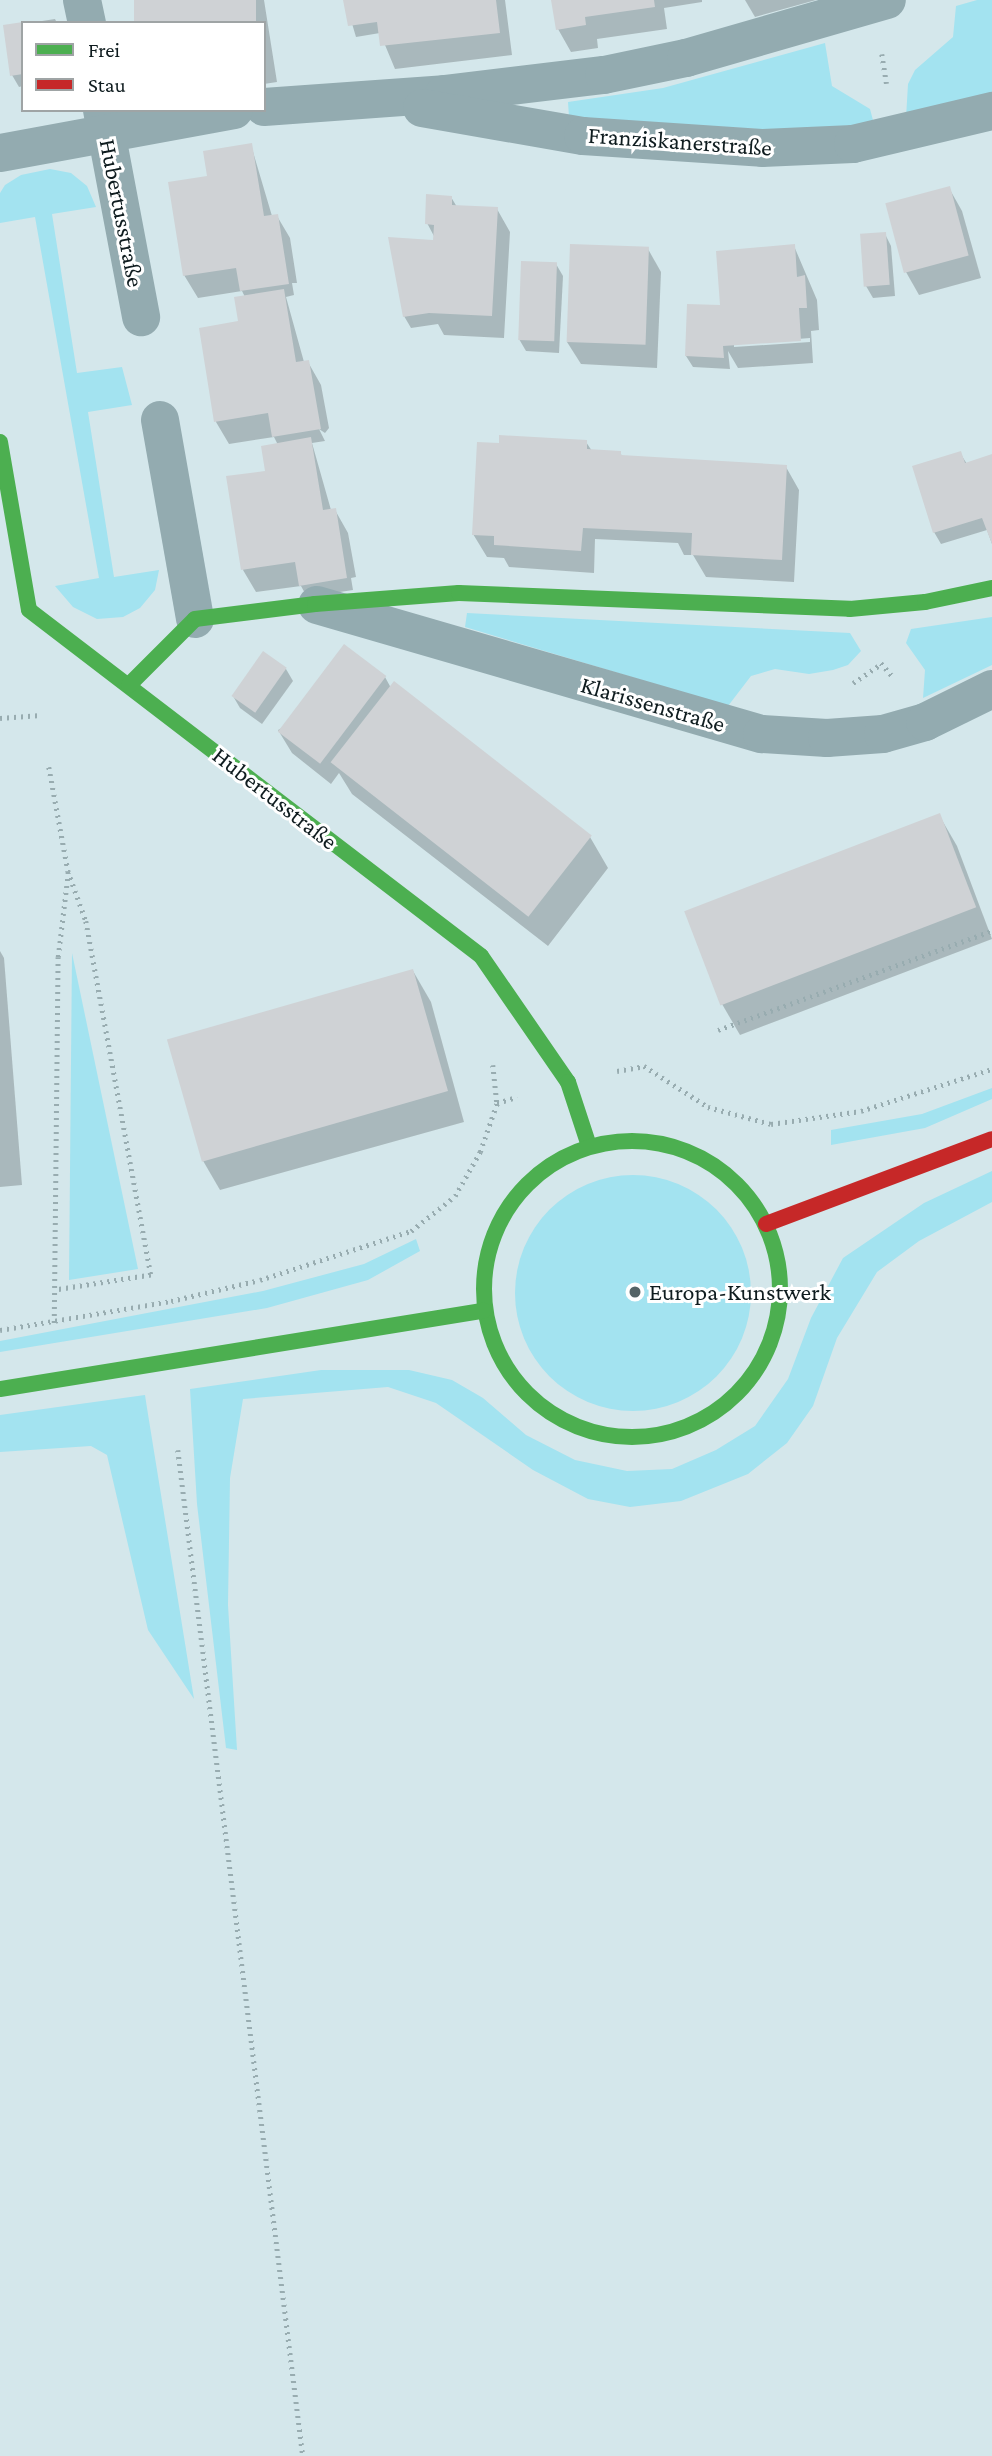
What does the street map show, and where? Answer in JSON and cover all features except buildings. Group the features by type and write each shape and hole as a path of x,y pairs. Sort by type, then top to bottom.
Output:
{"street":[{"path":"82,0 87,21"},
{"name":"Franziskanerstraße","path":"266,107 519,86 644,68 881,2"},
{"name":"Franziskanerstraße","path":"368,98 530,129 641,142 810,147 894,136 992,111"},
{"path":"0,153 105,121 211,112"},
{"name":"Hubertusstraße","path":"105,121 141,317"},
{"path":"129,685 195,619 160,420"},
{"name":"Hubertusstraße","path":"0,442 29,610 481,956 568,1082 589,1146"},
{"name":"Klarissenstraße","path":"195,619 314,604 459,593 883,608 992,587"},
{"name":"Klarissenstraße","path":"314,604 762,734 855,737 896,730 925,722 992,689"},
{"path":"766,1224 992,1139"},
{"path":"631,1140 673,1145 721,1172 742,1190 766,1224 780,1273 772,1336 757,1371 722,1408 677,1431 626,1438 576,1427 533,1400 500,1360 484,1311 484,1268 496,1228 519,1192 551,1164 589,1146 631,1140"},
{"path":"0,1390 484,1311"}],"path":[{"path":"881,2 894,136"},
{"path":"883,608 881,664 904,690 896,730"},
{"path":"0,718 41,715"},
{"path":"49,767 68,871 86,921 151,1275 55,1290"},
{"path":"54,1323 58,957 68,871"},
{"path":"718,1030 992,931"},
{"path":"0,1330 54,1323 260,1280 411,1231 455,1196 480,1152 497,1103 568,1082 644,1066 687,1096 729,1116 792,1124 861,1111 992,1069"},
{"path":"178,1450 303,2456"}],"shaded area":[{"path":"977,0 992,0 992,95 906,118 908,84 915,70 953,37 956,6"},
{"path":"825,43 832,86 870,109 874,124 788,131 569,117 568,102 663,88"},
{"path":"50,169 71,173 87,186 96,207 52,214 77,373 122,367 132,405 88,412 114,577 159,570 155,590 140,608 123,617 97,619 73,607 55,586 99,578 35,217 0,223 0,193 5,185 21,175"},
{"path":"467,613 850,633 861,651 848,665 833,670 809,674 775,669 751,676 728,706 465,627"},
{"path":"992,617 992,665 923,698 925,670 906,643 911,629"},
{"path":"72,953 138,1269 69,1280"},
{"path":"992,1088 992,1099 925,1128 831,1145 831,1130 922,1114"},
{"path":"992,1171 992,1202 919,1241 877,1272 837,1338 813,1406 787,1443 748,1474 681,1501 630,1507 588,1499 533,1470 436,1403 388,1387 243,1399 230,1478 228,1605 237,1750 226,1748 197,1504 190,1389 321,1370 409,1370 452,1380 483,1398 526,1435 575,1460 627,1471 672,1469 716,1450 755,1426 788,1379 811,1318 843,1258 924,1203"},
{"path":"633,1175 678,1184 708,1202 724,1218 746,1259 751,1293 742,1338 724,1368 708,1384 667,1406 633,1411 588,1402 558,1384 542,1368 520,1327 515,1293 524,1248 542,1218 558,1202 599,1180"},
{"path":"416,1239 420,1251 368,1280 267,1308 0,1352 0,1341 263,1291 364,1264"},
{"path":"145,1395 194,1699 148,1630 107,1455 91,1446 0,1452 0,1415"}],"traffic: fast":[{"path":"0,442 29,610 481,956 568,1082 589,1146"},
{"path":"129,685 195,619 315,604 459,593 850,609 925,602 992,588"},
{"path":"632,1141 661,1144 689,1152 714,1166 737,1184 755,1207 769,1232 777,1260 780,1289 777,1318 769,1346 755,1371 737,1394 714,1412 689,1426 661,1434 632,1437 603,1434 575,1426 550,1412 527,1394 509,1371 495,1346 487,1318 484,1289 487,1260 495,1232 509,1207 527,1184 550,1166 575,1152 603,1144 632,1141"},
{"path":"0,1389 484,1311"}],"traffic: jam":[{"path":"766,1224 992,1139"}],"place":[{"name":"Europa-Kunstwerk","path":"635,1292"}]}
